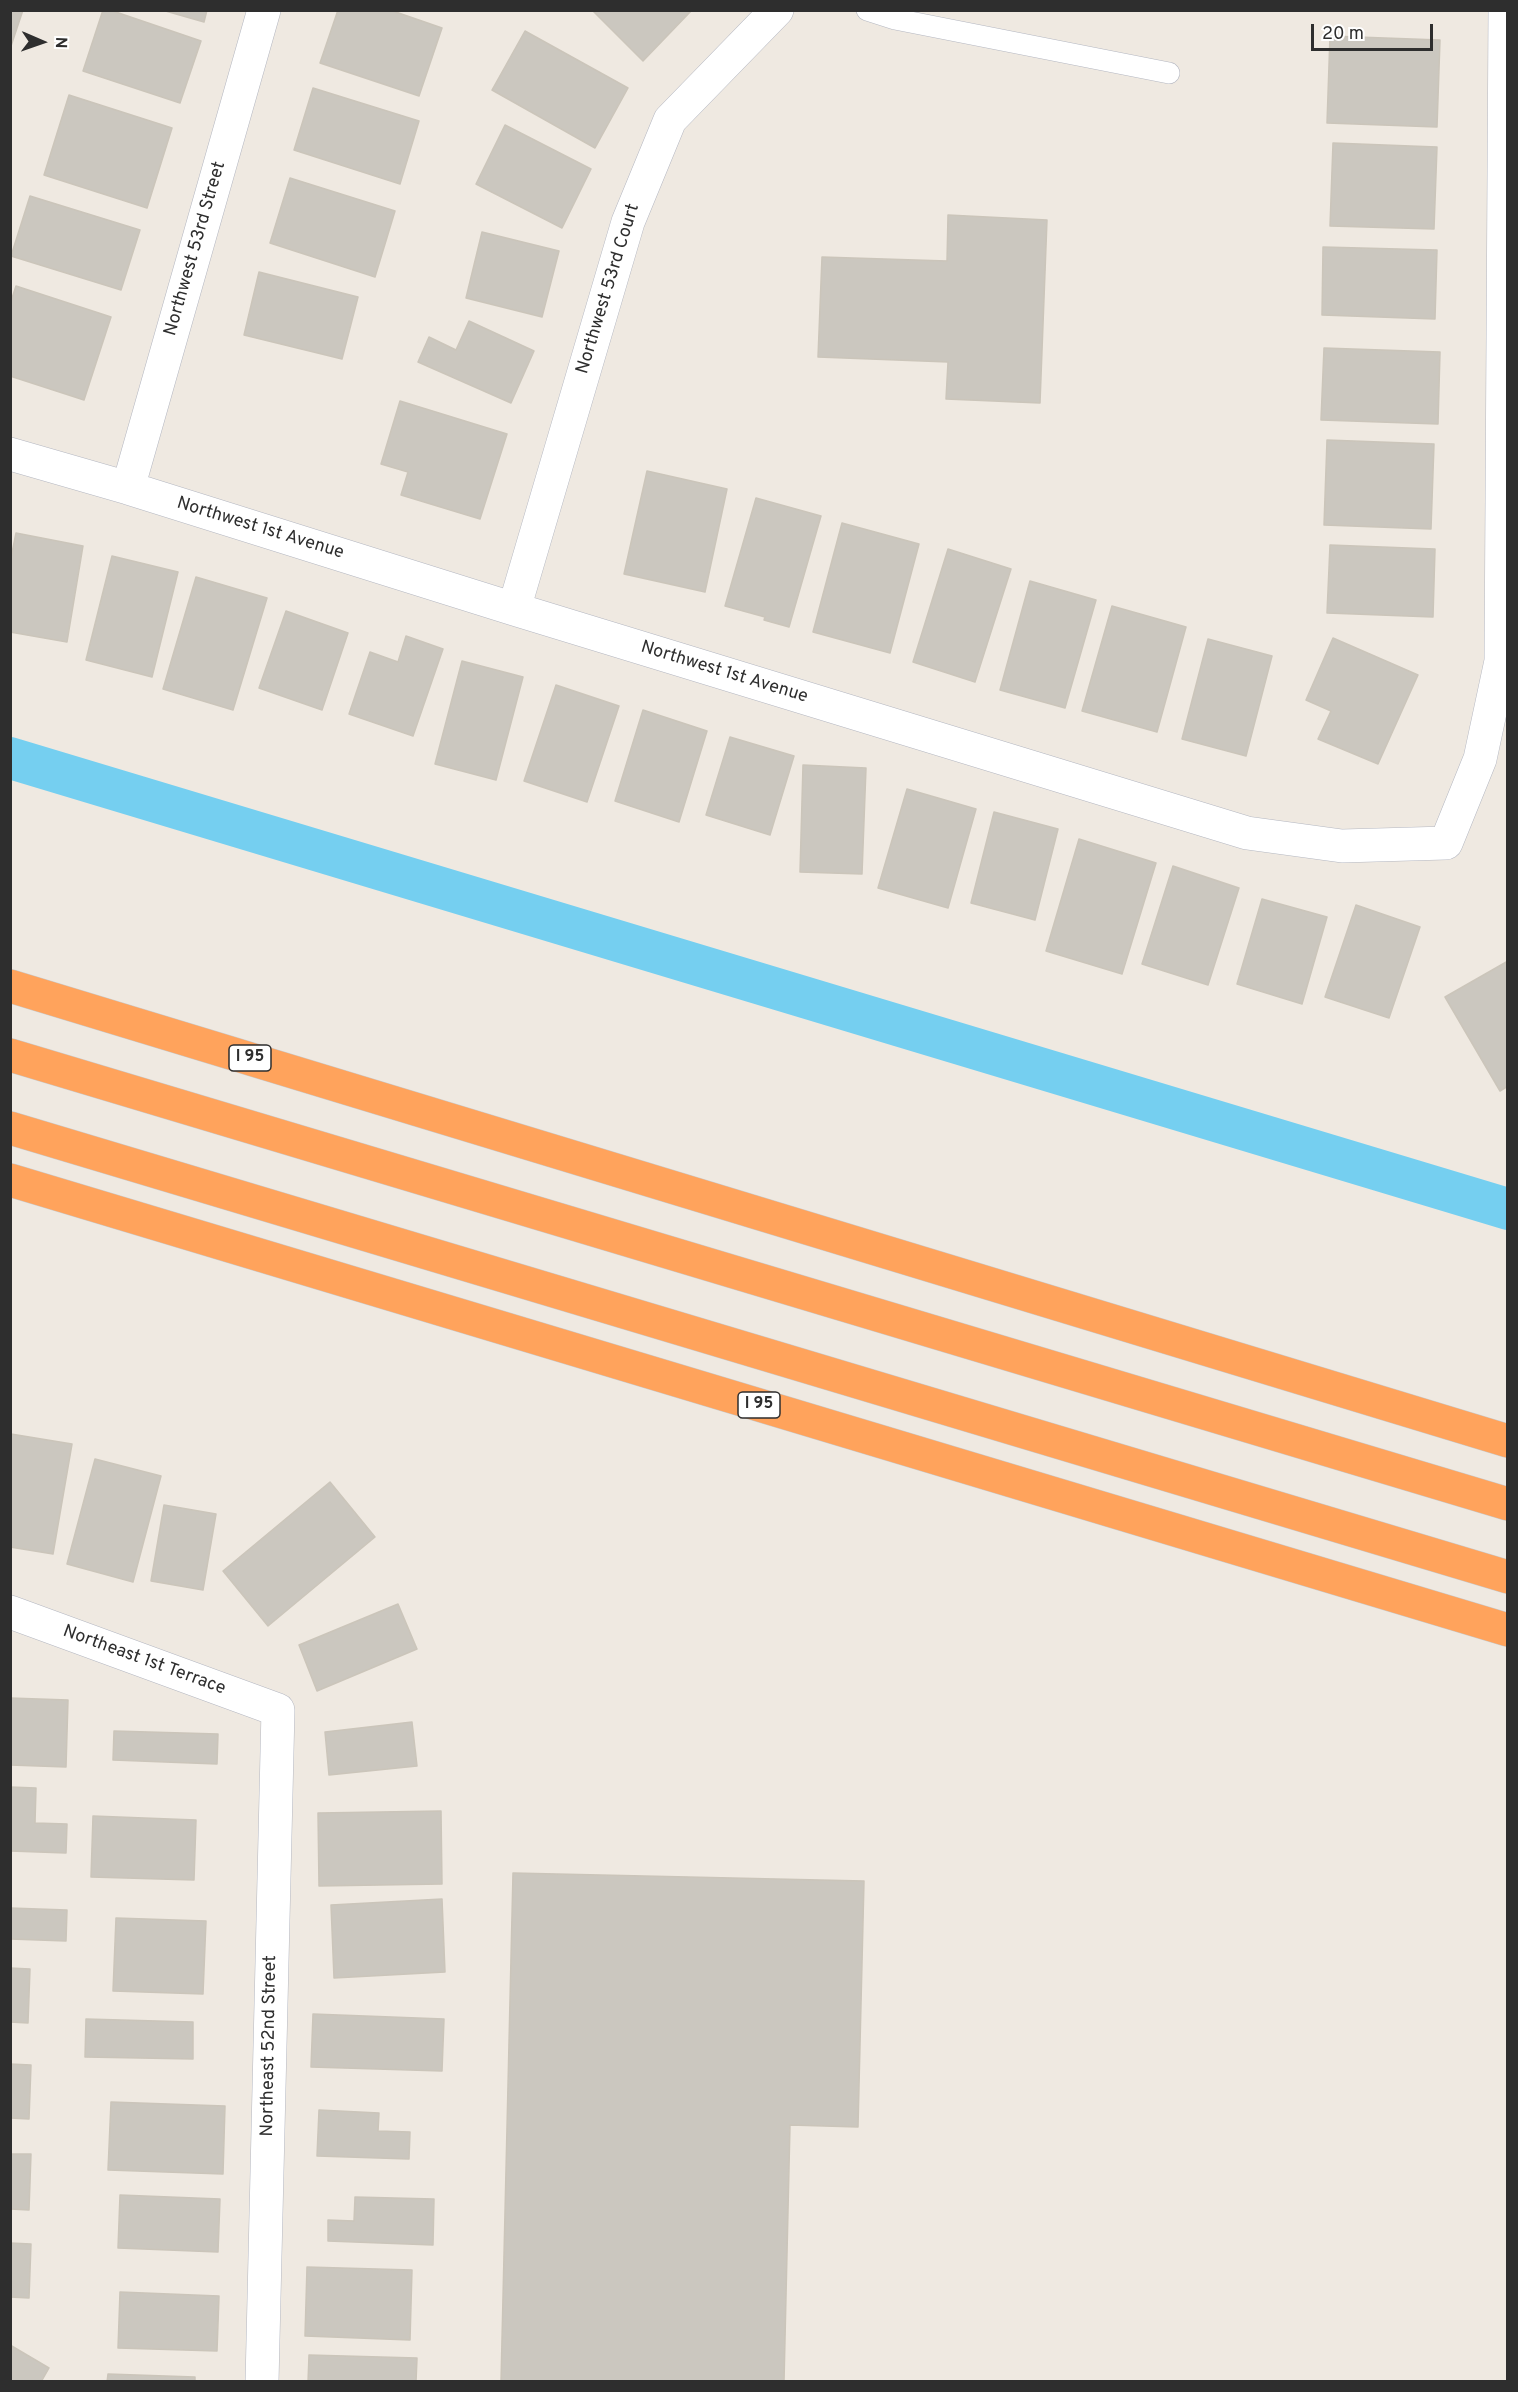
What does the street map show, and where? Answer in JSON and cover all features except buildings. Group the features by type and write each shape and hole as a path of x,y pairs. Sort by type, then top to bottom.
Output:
{"highway":[{"name":"I 95","path":"10,986 1508,1441"},
{"path":"10,1055 1508,1504"},
{"path":"10,1128 1508,1577"},
{"name":"I 95","path":"10,1180 1508,1630"}],"street":[{"name":"Northwest 53rd Street","path":"128,488 264,10"},
{"name":"Northwest 53rd Court","path":"514,609 628,222 670,120 777,10"},
{"name":"Northwest 1st Avenue","path":"10,454 128,488 514,609 1247,832 1342,846 1446,843 1480,759 1501,661 1505,10"},
{"name":"Northeast 1st Terrace","path":"10,1612 278,1710"},
{"name":"Northeast 52nd Street","path":"262,2382 278,1710"}],"lane":[{"path":"867,10 895,20 1169,73"}],"waterway":[{"path":"10,758 1508,1209"}]}
